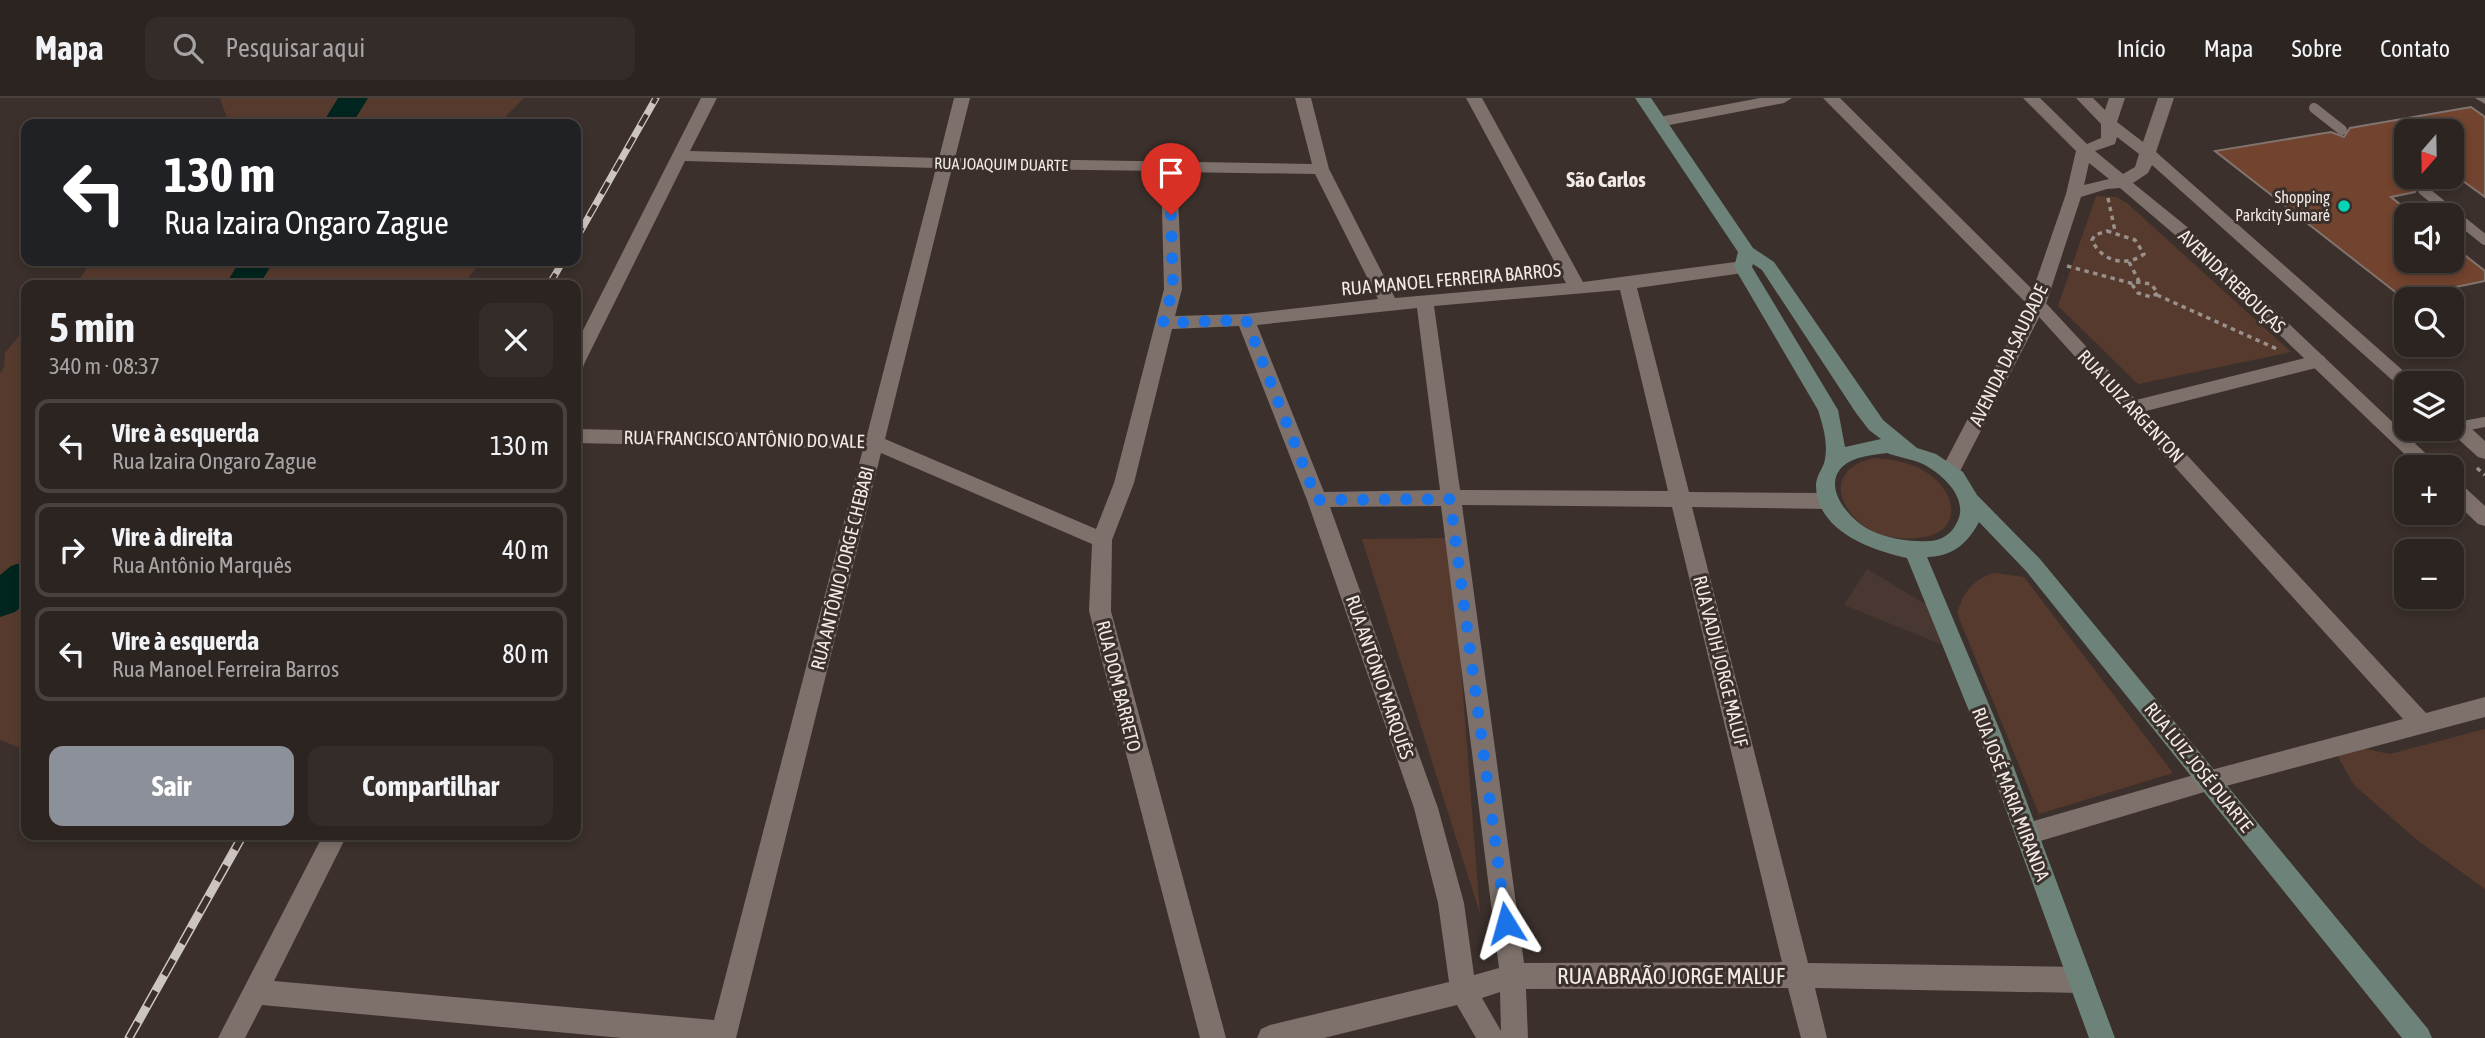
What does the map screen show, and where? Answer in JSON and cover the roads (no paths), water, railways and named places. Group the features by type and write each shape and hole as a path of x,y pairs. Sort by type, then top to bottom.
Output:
{"main road":[{"path":"1643,98 1745,260 1828,410 1835,436 1835,460 1825,485 1828,501 1858,534 1875,542 1914,553 1954,542 1967,531 1972,517 1971,501 1966,491 1950,472 1927,457 1886,446 1867,447 1835,460"},
{"path":"1745,260 1768,266 1877,425 1908,450"},
{"name":"RUA LUIZ JOSÉ DUARTE","path":"1971,501 2033,565 2419,1038"},
{"name":"RUA JOSÉ MARIA MIRANDA","path":"1914,553 1937,602 2027,834 2102,1038"}],"street":[{"path":"581,352 709,98"},
{"name":"RUA ANTÔNIO JORGE CHEBABI","path":"724,1036 962,98"},
{"path":"1303,98 1321,169 1389,304"},
{"path":"1474,98 1578,289"},
{"path":"1658,122 1784,98"},
{"name":"RUA LUIZ ARGENTON","path":"1831,98 2037,304 2421,723"},
{"name":"AVENIDA REBOUÇAS","path":"2031,98 2113,183 2153,206 2312,362 2417,455"},
{"name":"AVENIDA REBOUÇAS","path":"2084,98 2109,123 2148,153 2394,371"},
{"path":"2084,150 2109,141 2109,123 2117,98"},
{"path":"2074,194 2113,183 2142,170 2166,98"},
{"name":"AVENIDA DA SAUDADE","path":"1950,472 2037,304 2074,194 2084,150"},
{"name":"RUA JOAQUIM DUARTE","path":"681,156 1321,169"},
{"name":"RUA DOM BARRETO","path":"1169,166 1173,289 1124,483 1102,540 1100,611 1213,1038"},
{"path":"2153,206 2197,199"},
{"name":"RUA MANOEL FERREIRA BARROS","path":"1163,323 1246,320 1389,304 1627,284 1745,260"},
{"name":"RUA VADIH JORGE MALUF","path":"1627,284 1814,1038"},
{"path":"1425,302 1513,976 1514,1038"},
{"name":"RUA ANTÔNIO MARQUÊS","path":"1246,320 1317,500 1426,808 1451,903 1463,991 1491,1038"},
{"path":"2133,407 2312,362"},
{"path":"2464,432 2484,449"},
{"name":"RUA FRANCISCO ANTÔNIO DO VALE","path":"581,436 874,442 1102,540"},
{"path":"2464,498 2485,518"},
{"path":"1317,500 1828,501"},
{"path":"2027,834 2211,780 2485,707"},
{"path":"231,1038 332,840"},
{"name":"RUA ABRAÃO JORGE MALUF","path":"1270,1038 1463,991 1513,976 1798,975 2080,980"},
{"path":"255,992 724,1036"}],"lane":[{"path":"2314,108 2342,130"},
{"path":"2423,190 2485,240"},
{"path":"2464,423 2485,422"}],"waterway":[{"path":"340,119 353,98"},
{"path":"245,280 254,266"},
{"path":"0,600 21,582"}],"railway":[{"path":"581,230 656,98"},
{"path":"552,280 560,266"},
{"path":"129,1038 240,840"}],"place":[{"name":"Shopping Parkcity Sumaré","path":"2344,206"}],"district":[{"name":"São Carlos","path":"1606,179"}]}
